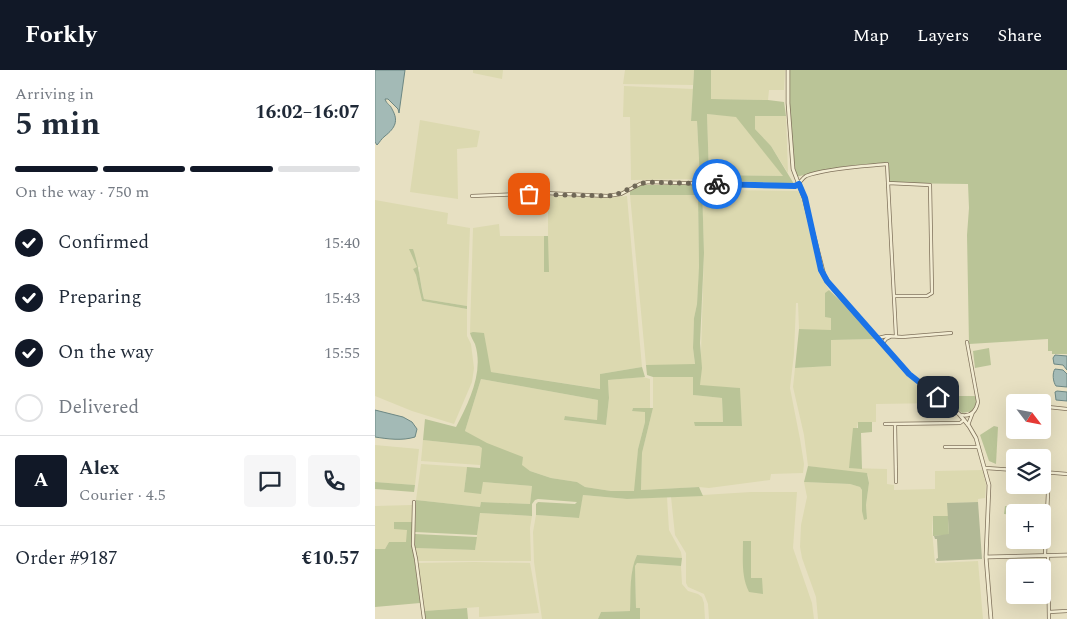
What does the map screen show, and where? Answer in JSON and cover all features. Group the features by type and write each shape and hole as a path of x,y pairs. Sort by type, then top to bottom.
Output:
{"street":[{"path":"788,70 791,160 805,198 824,275 830,285 909,374 967,422 980,446 990,488 986,558 991,619"},
{"path":"472,196 617,195 648,182 795,186 806,177 818,173 887,164 896,336"},
{"path":"888,183 931,185 932,293 927,296 893,296"},
{"path":"877,338 884,336 951,333"},
{"path":"882,344 891,336"},
{"path":"967,342 978,399 977,407 967,422"},
{"path":"1051,407 1067,409"},
{"path":"959,414 967,416 973,412"},
{"path":"967,416 967,422"},
{"path":"885,424 967,422"},
{"path":"895,424 896,482"},
{"path":"945,447 980,446"},
{"path":"986,468 1006,469"},
{"path":"1051,472 1067,474"},
{"path":"1048,494 1047,555 1049,619"},
{"path":"414,502 413,545 417,559 424,619"},
{"path":"986,558 1067,555"},
{"path":"1049,612 1067,611"}],"shaded area":[{"path":"473,70 503,70 502,79 473,73"},
{"path":"625,70 694,70 693,85 623,84"},
{"path":"711,70 785,70 784,90 769,90 768,100 711,99"},
{"path":"624,86 693,89 691,121 697,121 700,179 631,180 630,117 623,117"},
{"path":"707,114 736,116 784,176 709,175"},
{"path":"755,116 786,116 788,173 771,146 755,129"},
{"path":"420,120 480,131 477,147 457,149 458,199 410,192"},
{"path":"702,185 710,185 713,190 799,191 819,274 829,290 825,294 831,318 831,331 799,329 798,303 796,303 794,354 790,388 804,464 803,473 771,474 770,480 709,488 641,490 642,453 653,408 653,377 693,377 693,395 722,398 723,422 695,422 695,426 742,426 739,388 700,386 704,253"},
{"path":"630,195 698,195 699,271 697,304 694,318 693,348 695,365 646,365"},
{"path":"548,196 607,198 627,196 642,367 600,374 601,389 490,372 484,334 470,333 473,228 499,224 500,236 544,236 544,272 548,272"},
{"path":"375,200 448,213 447,224 470,228 467,306 424,299 419,273 420,267 413,269 422,301 467,309 467,336 471,344 474,368 472,382 454,424 412,411 375,396"},
{"path":"875,339 902,371 942,403 876,404 876,422 858,422 849,468 887,469 887,484 894,485 894,490 935,489 935,471 983,470 986,485 985,498 978,499 978,502 948,503 948,516 933,516 932,530 935,563 978,561 983,619 818,619 816,597 800,547 801,525 807,497 804,482 850,484 860,487 867,519 866,505 869,483 867,474 808,466 804,435 793,387 795,368 831,366 831,340"},
{"path":"643,377 650,379 650,408 633,408 632,411 645,411 645,422 638,449 635,491 611,491 585,487 577,482 551,478 530,471 465,431 481,379 598,400 597,420 566,416 564,420 606,425 609,398 608,380"},
{"path":"423,440 479,446 483,448 480,465 421,461"},
{"path":"375,445 419,449 415,485 375,482"},
{"path":"421,464 467,467 464,492 483,482 532,486 530,504 481,502 480,507 416,500"},
{"path":"751,492 797,492 793,548 812,603 814,619 709,619 708,604 704,594 688,587 686,583 686,553 675,535 671,497","holes":["743,542 751,542 751,578"]},
{"path":"583,495 627,499 667,497 669,530 681,552 682,558 637,555 632,571 630,611 601,612 598,619 542,619 534,562 533,532 536,515 578,518"},
{"path":"412,505 412,522 394,523 407,530 407,542 389,542 385,549 375,549 375,506"},
{"path":"480,513 532,516 530,528 531,561 418,561 415,548 475,550"},
{"path":"418,563 530,563 539,613 479,617 479,607 424,611"},
{"path":"637,563 681,566 682,584 688,591 702,597 705,619 640,619 640,609 636,608 635,566"}],"green space":[{"path":"694,70 711,70 711,99 784,102 786,116 755,116 755,129 771,146 794,184 700,179 697,121 691,121","holes":["707,114 736,117 783,176 709,175"]},
{"path":"788,70 1067,70 1067,354 1052,354 1052,351 1048,351 1048,339 969,344 968,184 889,183 888,163 846,166 795,177 791,153"},
{"path":"641,185 702,185 704,253 700,385 740,388 742,426 695,426 694,422 723,422 722,398 693,395 693,377 653,377 647,375 646,365 695,364 693,348 699,267 698,195 630,195 630,190"},
{"path":"544,195 543,210 513,211 513,196"},
{"path":"544,236 548,236 549,272 544,272"},
{"path":"409,249 413,249 415,255 424,299 467,306 467,309 422,301 413,269 417,267"},
{"path":"829,290 853,313 875,339 831,340 831,366 795,368 799,329 831,330 831,318 825,317 825,293"},
{"path":"470,333 484,333 491,372 600,389 600,374 642,367 645,377 608,380 609,398 606,425 564,420 565,416 597,420 598,400 481,379 465,431 487,443 523,457 522,465 530,471 551,478 577,482 585,487 611,491 634,491 638,449 645,422 645,412 632,411 633,408 653,408 642,453 641,490 699,487 703,496 627,499 583,495 579,518 536,515 536,504 538,502 575,504 577,502 538,499 532,504 532,516 480,513 477,535 415,532 416,500 480,507 481,502 530,504 532,486 483,482 481,494 464,492 467,467 480,468 482,448 479,446 423,440 425,419 456,427 466,407 474,387 478,365 475,344"},
{"path":"989,348 991,365 975,368 973,351"},
{"path":"942,396 976,396 976,403 973,411 962,413"},
{"path":"858,422 872,422 872,432 861,433 862,469 849,468 853,428 858,428"},
{"path":"994,426 998,427 996,464 989,461 980,435"},
{"path":"808,466 867,473 869,483 866,505 867,519 864,520 862,511 862,490 860,487 850,484 804,482"},
{"path":"375,482 415,485 414,492 375,489"},
{"path":"978,502 982,559 937,561 937,539 934,536 949,534 947,503"},
{"path":"933,516 948,516 949,535 933,536"},
{"path":"394,522 412,522 420,603 375,607 375,549 385,549 389,542 406,542 407,530 394,529"},
{"path":"415,534 477,537 475,550 415,548"},
{"path":"743,541 751,541 751,578 762,578 763,594 749,592 746,586 743,567"},
{"path":"637,555 682,558 681,566 637,563 635,566 636,608 640,608 640,619 598,619 601,612 630,611 632,575"},
{"path":"467,608 468,619 425,619 424,611"}],"water":[{"path":"375,70 405,70 399,113 398,109 388,99 385,99 394,113 395,124 377,145 375,142"},
{"path":"1055,355 1067,356 1067,370 1063,365 1054,364 1053,358"},
{"path":"1055,369 1063,370 1067,374 1067,387 1056,386 1053,378"},
{"path":"1055,392 1067,392 1067,401 1056,400"},
{"path":"375,410 403,417 412,422 417,429 415,437 390,439 375,437"}],"way so far":[{"path":"529,194 607,196 617,195 634,186 648,182 717,184"}],"route":[{"path":"717,184 795,186 799,184 805,198 821,270 827,281 900,365 938,397"}]}
